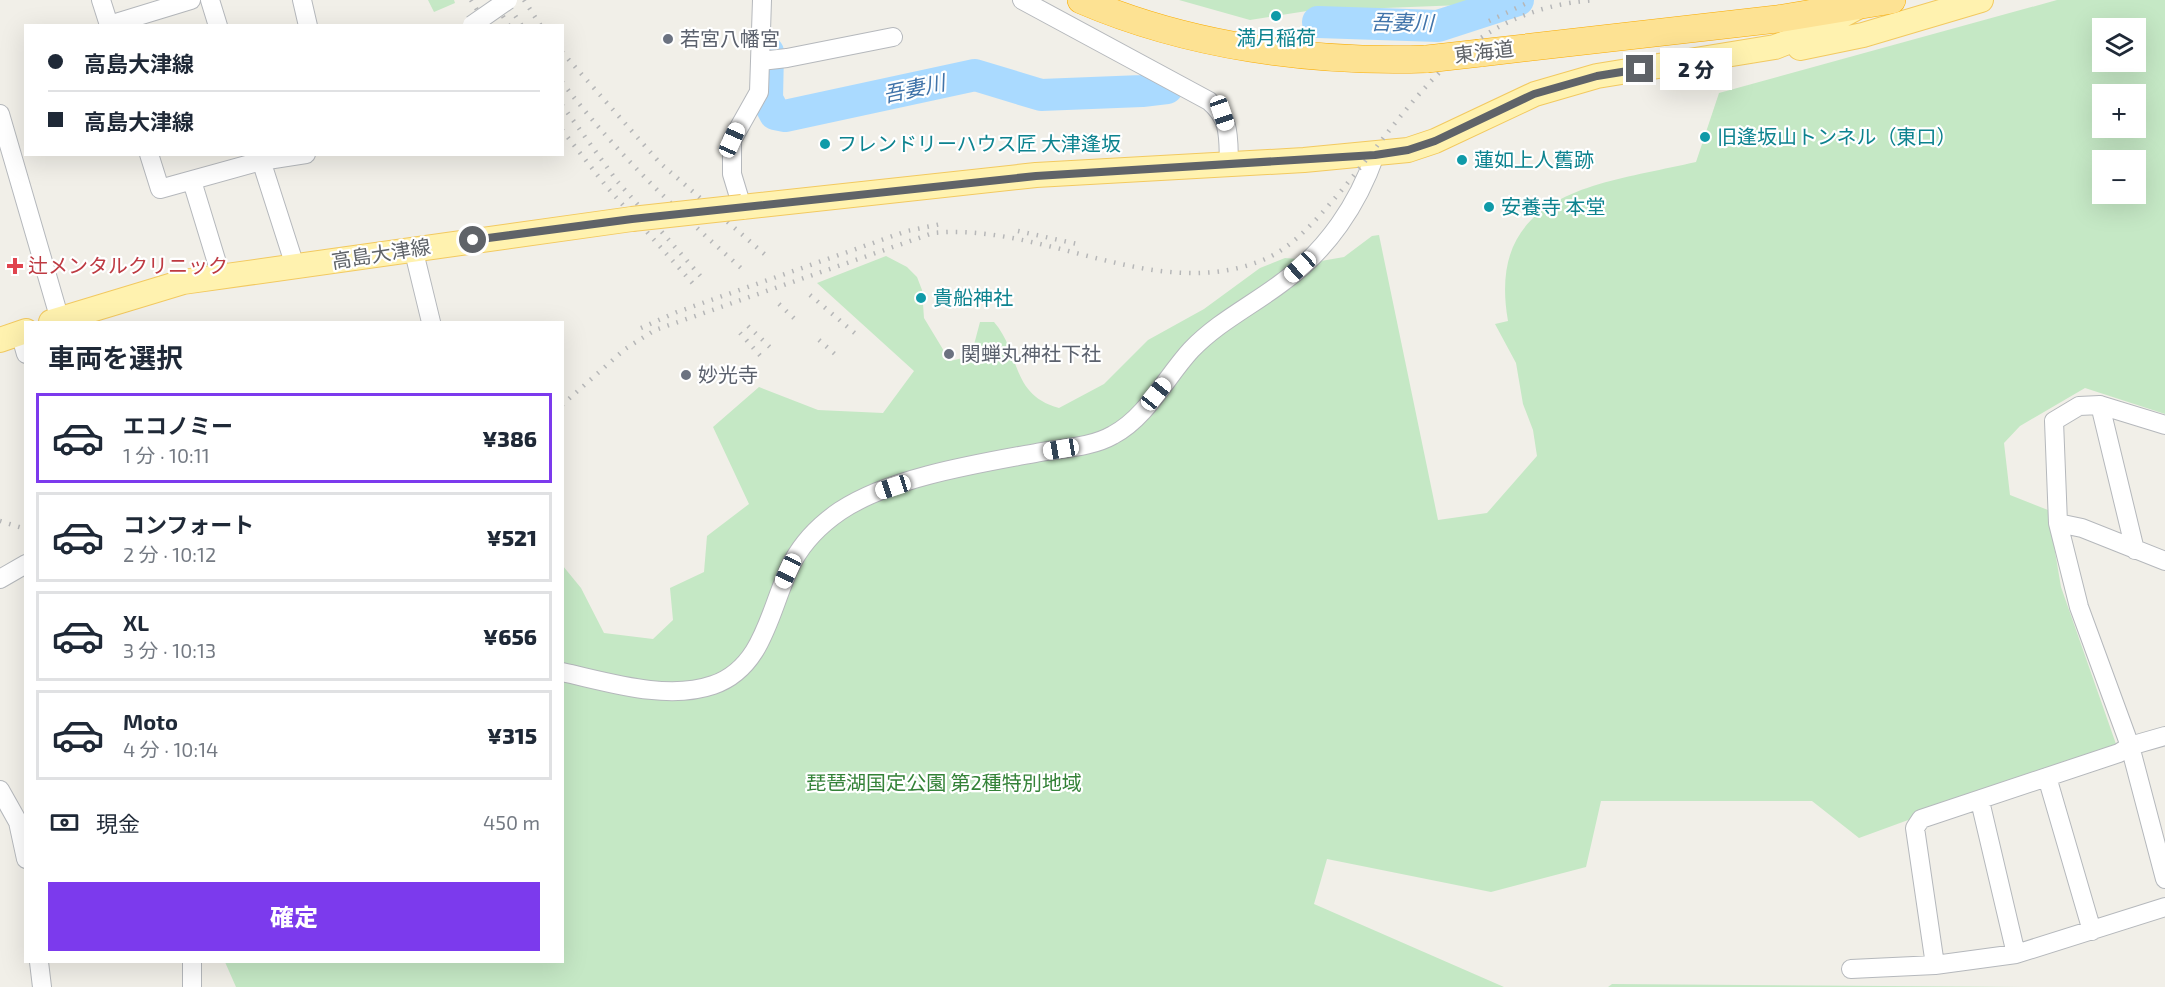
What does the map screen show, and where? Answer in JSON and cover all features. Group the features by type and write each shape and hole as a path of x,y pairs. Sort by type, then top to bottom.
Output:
{"highway":[{"name":"東海道","path":"1081,0 1130,18 1222,43 1344,59 1427,59 1777,19 1892,0"}],"main road":[{"path":"1775,47 1790,50 1834,41 1980,0"},
{"path":"1775,47 1808,34 1861,6"},
{"name":"高島大津線","path":"56,321 153,289 221,276 358,259 413,248 632,219 1036,176 1375,155 1408,150 1435,141 1512,104 1568,84 1597,76 1775,47"}],"street":[{"path":"101,0 108,24"},
{"path":"115,24 191,0"},
{"path":"210,0 217,24"},
{"path":"302,0 308,24"},
{"path":"471,24 507,0"},
{"path":"742,207 732,174 732,140 759,92 768,60 762,0"},
{"path":"1022,0 1209,101 1222,113 1227,127 1229,164"},
{"path":"768,60 893,37"},
{"path":"0,114 56,321"},
{"path":"564,672 606,682 662,689 693,690 713,685 735,675 764,636 794,559 811,535 839,512 871,494 916,480 1082,446 1113,435 1135,417 1190,351 1212,330 1287,279 1313,255 1358,198 1375,155"},
{"path":"150,156 160,189 192,181 260,158 283,156"},
{"path":"260,158 295,266"},
{"path":"192,181 221,276"},
{"path":"413,248 432,321"},
{"path":"2100,405 2135,550"},
{"path":"2165,425 2100,405 2079,406 2054,421 2058,523 2079,607 2130,746 2165,879"},
{"path":"2058,523 2082,528 2165,561"},
{"path":"0,579 24,565"},
{"path":"1935,965 1915,828 1921,819 1980,801 2119,753 2130,746 2165,736"},
{"path":"2048,777 2092,931"},
{"path":"0,790 18,822 24,850"},
{"path":"1980,801 2016,954"},
{"path":"1851,969 1935,965 2016,954 2165,907"},
{"path":"39,963 42,987"},
{"path":"191,963 192,987"}],"green space":[{"path":"428,0 454,0 455,3 434,12"},
{"path":"1179,0 1478,0 1462,5 1307,11 1250,20"},
{"name":"琵琶湖国定公園 第2種特別地域","path":"2057,0 2165,0 2165,414 2085,388 2020,426 2004,443 2010,495 2048,510 2061,587 2116,744 1859,838 1812,801 1601,801 1586,867 1491,892 1327,859 1314,904 1504,987 236,987 225,963 564,963 564,567 581,588 604,633 653,639 673,620 670,588 704,572 707,536 749,504 713,427 759,387 818,410 883,413 914,371 817,283 886,256 907,267 917,277 922,290 924,318 950,361 971,356 980,322 994,322 1003,334 1024,383 1043,402 1059,408 1104,384 1148,340 1204,309 1260,268 1285,258 1321,261 1344,257 1372,236 1379,235 1438,520 1487,513 1537,456 1533,430 1523,404 1516,363 1495,324 1508,321 1506,277 1514,244 1532,219 1558,201 1589,187 1696,162 1719,93"},
{"path":"1612,984 2024,987 1608,987"}],"waterway":[{"name":"吾妻川","path":"1318,22 1438,26 1518,0"},
{"name":"吾妻川","path":"768,52 767,99 775,114 785,116 975,75 1041,95 1167,88"}],"railway":[{"path":"471,0 486,24"},
{"path":"493,0 508,24"},
{"path":"505,0 521,24"},
{"path":"524,0 540,24"},
{"path":"564,403 625,349 655,330 933,233 975,233 1016,239 1140,268 1181,273 1222,271 1263,260 1284,248 1311,225 1416,97 1474,42 1509,22 1549,7 1596,0"},
{"path":"1489,21 1527,3"},
{"path":"564,54 660,163 769,258"},
{"path":"564,85 603,133 647,180 741,268"},
{"path":"564,108 617,181 704,280"},
{"path":"564,133 606,186 696,287"},
{"path":"641,328 677,312 907,231 941,224"},
{"path":"1018,231 1082,245"},
{"path":"810,295 857,335"},
{"path":"779,304 799,323"},
{"path":"748,326 775,352"},
{"path":"740,333 765,361"},
{"path":"819,340 836,355"},
{"path":"0,521 24,528"}],"place":[{"name":"満月稲荷","path":"1276,16"},
{"name":"若宮八幡宮","path":"668,39"},
{"name":"旧逢坂山トンネル（東口）","path":"1705,137"},
{"name":"フレンドリーハウス匠 大津逢坂","path":"825,144"},
{"name":"蓮如上人舊跡","path":"1462,160"},
{"name":"安養寺 本堂","path":"1489,207"},
{"name":"辻メンタルクリニック","path":"15,266"},
{"name":"貴船神社","path":"921,298"},
{"name":"関蝉丸神社下社","path":"949,354"},
{"name":"妙光寺","path":"686,375"}],"route":[{"path":"473,240 632,219 1036,176 1375,155 1408,150 1435,141 1534,94 1597,76 1640,69"}]}
